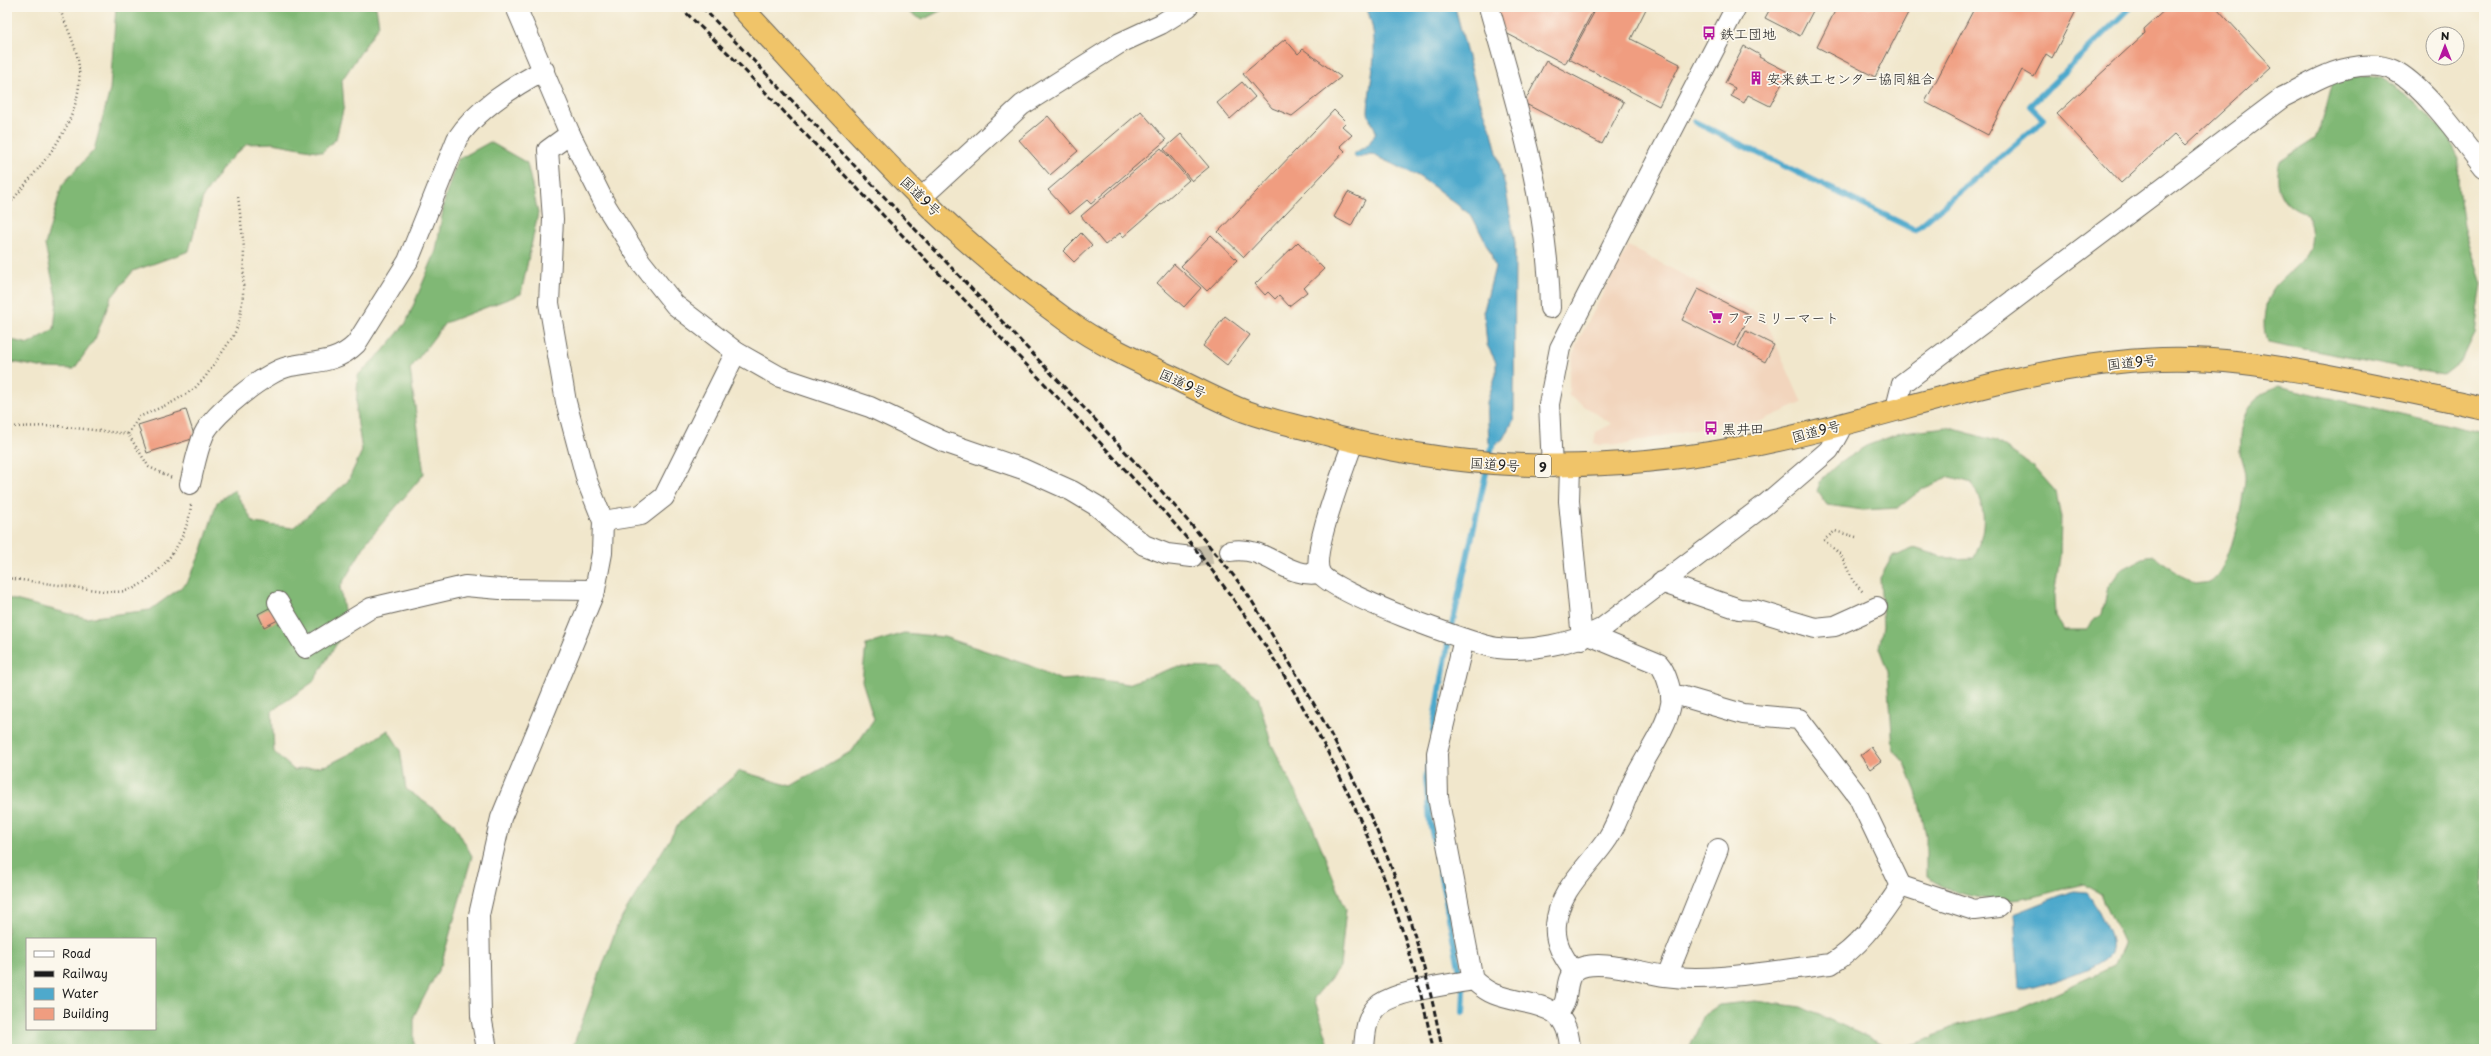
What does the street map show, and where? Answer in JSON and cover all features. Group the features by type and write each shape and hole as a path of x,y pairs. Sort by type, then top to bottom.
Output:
{"highway":[{"name":"国道9号","path":"741,7 921,198 1012,279 1071,324 1148,366 1240,410 1353,442 1418,455 1483,464 1561,466 1661,459 1733,449 1839,425 1896,408 2016,377 2130,361 2191,358 2262,364 2405,390 2484,408"}],"street":[{"path":"516,7 570,134 606,206 641,262 675,305 736,352 780,377 870,407 944,442 1023,469 1072,491 1097,506 1144,545 1167,554 1192,557"},
{"path":"921,198 1022,105 1120,43 1161,24 1188,7"},
{"path":"1489,7 1523,131 1537,194 1546,244 1550,308"},
{"path":"1585,637 1569,501 1548,404 1560,348 1736,7"},
{"path":"1896,408 1902,384 2283,97 2327,74 2350,68 2371,66 2384,67 2401,75 2441,113 2484,168"},
{"path":"190,484 204,434 211,422 263,377 291,366 315,364 335,359 348,352 356,344 408,261 457,140 464,129 518,84 544,70"},
{"path":"487,1049 481,1016 479,915 501,818 595,590 602,553 603,522 587,481 566,402 549,303 553,219 548,150 570,134"},
{"path":"603,522 641,515 664,497 736,352"},
{"path":"1353,442 1322,535 1318,559 1320,573 1328,581 1388,610 1455,635 1498,648 1536,647 1585,637 1601,629 1661,582 1766,504 1829,450 1839,432 1839,425"},
{"path":"1230,551 1244,549 1258,552 1297,574 1320,573"},
{"path":"1661,582 1739,609 1755,610 1815,628 1835,626 1877,608"},
{"path":"278,602 306,648 371,608 465,586 500,589 595,590"},
{"path":"1455,635 1437,753 1438,797 1473,980"},
{"path":"1574,972 1557,942 1556,926 1558,913 1564,896 1574,879 1599,850 1617,821 1634,779 1668,713 1671,697 1659,664 1585,637"},
{"path":"1671,697 1681,696 1743,714 1799,719 1858,796 1901,886 1974,910 1999,907"},
{"path":"1667,976 1718,849"},
{"path":"1558,1014 1565,1002 1570,975 1587,966 1600,965 1667,976 1723,976 1831,964 1844,956 1869,933 1901,886"},
{"path":"1364,1049 1367,1023 1379,1004 1408,993 1473,980 1493,993 1546,1008 1558,1014 1570,1037 1570,1049"}],"path":[{"path":"7,207 58,144 68,127 74,103 79,68 76,52 59,7"},
{"path":"128,434 139,417 173,402 194,389 206,376 234,335 240,318 243,296 244,248 238,196"},
{"path":"7,427 58,426 128,434"},
{"path":"7,578 118,592 135,588 159,570 185,531 191,510 190,484 159,474 148,467 128,434"},
{"path":"1856,537 1835,531 1824,540 1841,555 1853,581 1877,608"}],"shaded area":[{"path":"1628,246 1764,317 1802,403 1761,421 1727,422 1626,444 1600,445 1594,443 1596,432 1612,424 1569,396 1569,373 1576,345"}],"green space":[{"path":"116,7 376,7 379,25 342,80 344,106 336,139 322,152 273,143 247,144 227,162 203,197 189,251 133,271 111,298 95,339 74,369 45,368 7,361 7,339 29,344 54,329 57,301 45,245 62,185 94,150 110,90"},
{"path":"900,7 948,7 922,20"},
{"path":"2379,76 2406,94 2446,133 2459,158 2458,186 2464,226 2482,283 2475,334 2463,359 2443,375 2267,342 2265,335 2265,311 2273,289 2301,261 2310,246 2312,238 2311,227 2307,214 2298,211 2291,206 2281,195 2277,180 2279,162 2315,139 2323,119 2333,81 2348,77"},
{"path":"490,142 527,163 538,213 521,294 445,323 410,369 424,474 368,540 340,587 347,627 313,682 272,711 274,752 294,770 328,765 363,747 388,730 400,749 406,789 453,822 472,856 441,965 414,1016 414,1049 7,1049 7,598 86,618 150,610 187,583 202,550 217,502 234,490 254,523 293,528 348,481 362,451 356,412 358,375 383,351 406,323 436,251 445,198 457,160"},
{"path":"2278,386 2484,433 2484,1049 1895,1049 1921,1042 1957,1025 2020,1009 2114,966 2124,944 2101,894 2084,884 2029,898 2000,900 1966,895 1944,887 1926,876 1926,835 1916,791 1905,763 1893,750 1888,672 1879,648 1883,626 1880,578 1892,557 1915,548 1949,559 1973,558 1978,547 1983,528 1983,511 1972,483 1951,477 1922,489 1898,508 1863,510 1827,505 1817,491 1821,480 1839,463 1866,446 1903,432 1947,427 1996,441 2035,468 2056,492 2061,517 2060,557 2054,595 2055,617 2063,630 2087,630 2102,614 2108,588 2122,569 2143,558 2153,556 2194,584 2209,582 2216,576 2229,552 2238,520 2244,490 2245,476 2240,455 2240,440 2243,420 2247,411 2260,396"},
{"path":"904,633 944,637 1031,666 1061,680 1088,678 1128,684 1176,667 1222,668 1258,697 1271,743 1311,822 1346,909 1340,967 1314,998 1328,1041 1323,1049 572,1049 618,924 680,822 740,771 791,786 852,751 874,719 862,681 866,645"},
{"path":"1755,1001 1801,1007 1895,1049 1689,1049 1704,1015 1719,1005"}],"water":[{"path":"1366,7 1455,7 1478,95 1492,132 1506,190 1515,243 1514,419 1505,437 1498,443 1489,443 1487,402 1496,374 1496,362 1487,345 1484,310 1495,267 1490,251 1472,216 1434,187 1418,176 1371,154 1356,158 1353,154 1368,145 1376,133 1368,111 1374,46 1371,21"},
{"path":"2073,891 2087,892 2095,902 2110,937 2110,953 2105,959 2085,970 2027,989 2019,989 2014,914"}],"building":[{"path":"1495,7 1595,7 1565,64 1504,32"},
{"path":"1597,7 1647,7 1631,39 1680,64 1659,106 1569,59"},
{"path":"1771,7 1815,7 1800,36 1765,18"},
{"path":"1837,7 1911,7 1875,77 1817,47"},
{"path":"1975,7 2078,7 2052,58 2046,54 2034,77 2022,70 1988,135 1925,102"},
{"path":"2168,7 2216,7 2271,67 2186,145 2175,134 2121,183 2057,114 2145,33 2144,29"},
{"path":"1285,39 1298,54 1303,49 1341,77 1292,116 1272,108 1243,74"},
{"name":"安来鉄工センター協同組合","path":"1744,46 1760,55 1759,57 1788,72 1770,106 1748,95 1744,103 1731,96 1735,88 1725,83"},
{"path":"1546,61 1624,102 1602,144 1524,103"},
{"path":"1242,82 1255,97 1230,119 1217,103"},
{"path":"1334,110 1346,122 1342,126 1352,135 1340,146 1345,151 1244,257 1218,232"},
{"path":"1141,111 1166,140 1091,204 1087,200 1070,214 1048,190"},
{"path":"1048,116 1078,151 1050,175 1019,140"},
{"path":"1181,134 1209,167 1192,181 1164,149"},
{"path":"1161,148 1189,180 1123,237 1120,233 1105,245 1081,216"},
{"path":"1348,192 1365,200 1351,226 1334,217"},
{"path":"1081,233 1092,245 1074,262 1063,251"},
{"path":"1211,235 1237,260 1207,291 1181,266"},
{"path":"1298,242 1324,269 1304,288 1307,292 1289,306 1279,295 1275,299 1268,292 1265,295 1255,284"},
{"path":"1174,264 1201,288 1184,307 1157,283"},
{"name":"ファミリーマート","path":"1698,289 1750,315 1734,346 1682,320"},
{"path":"1225,316 1250,335 1227,365 1203,346"},
{"path":"1746,331 1774,345 1765,362 1738,347"},
{"path":"186,410 195,438 147,453 138,425"},
{"path":"273,606 280,619 264,627 258,614"},
{"path":"1871,747 1881,761 1870,769 1860,755"}],"waterway":[{"path":"1695,122 1915,230 2044,120 2030,106 2131,7"},
{"path":"1433,731 1449,639 1494,437"},
{"path":"1428,764 1426,779 1430,822 1464,992 1463,1012"}],"tunnel":[{"path":"1192,557 1230,551"}],"railway":[{"path":"680,7 732,57 1097,440 1178,527 1228,592 1269,651 1306,713 1340,777 1370,842 1396,910 1417,979 1433,1049"},
{"path":"702,7 1128,454 1184,516 1243,588 1308,693 1334,741 1380,840 1400,890 1417,942 1431,995 1442,1049"}],"place":[{"name":"鉄工団地","path":"1709,33"},
{"name":"安来鉄工センター協同組合","path":"1756,78"},
{"name":"ファミリーマート","path":"1716,317"},
{"name":"黒井田","path":"1711,428"}]}
